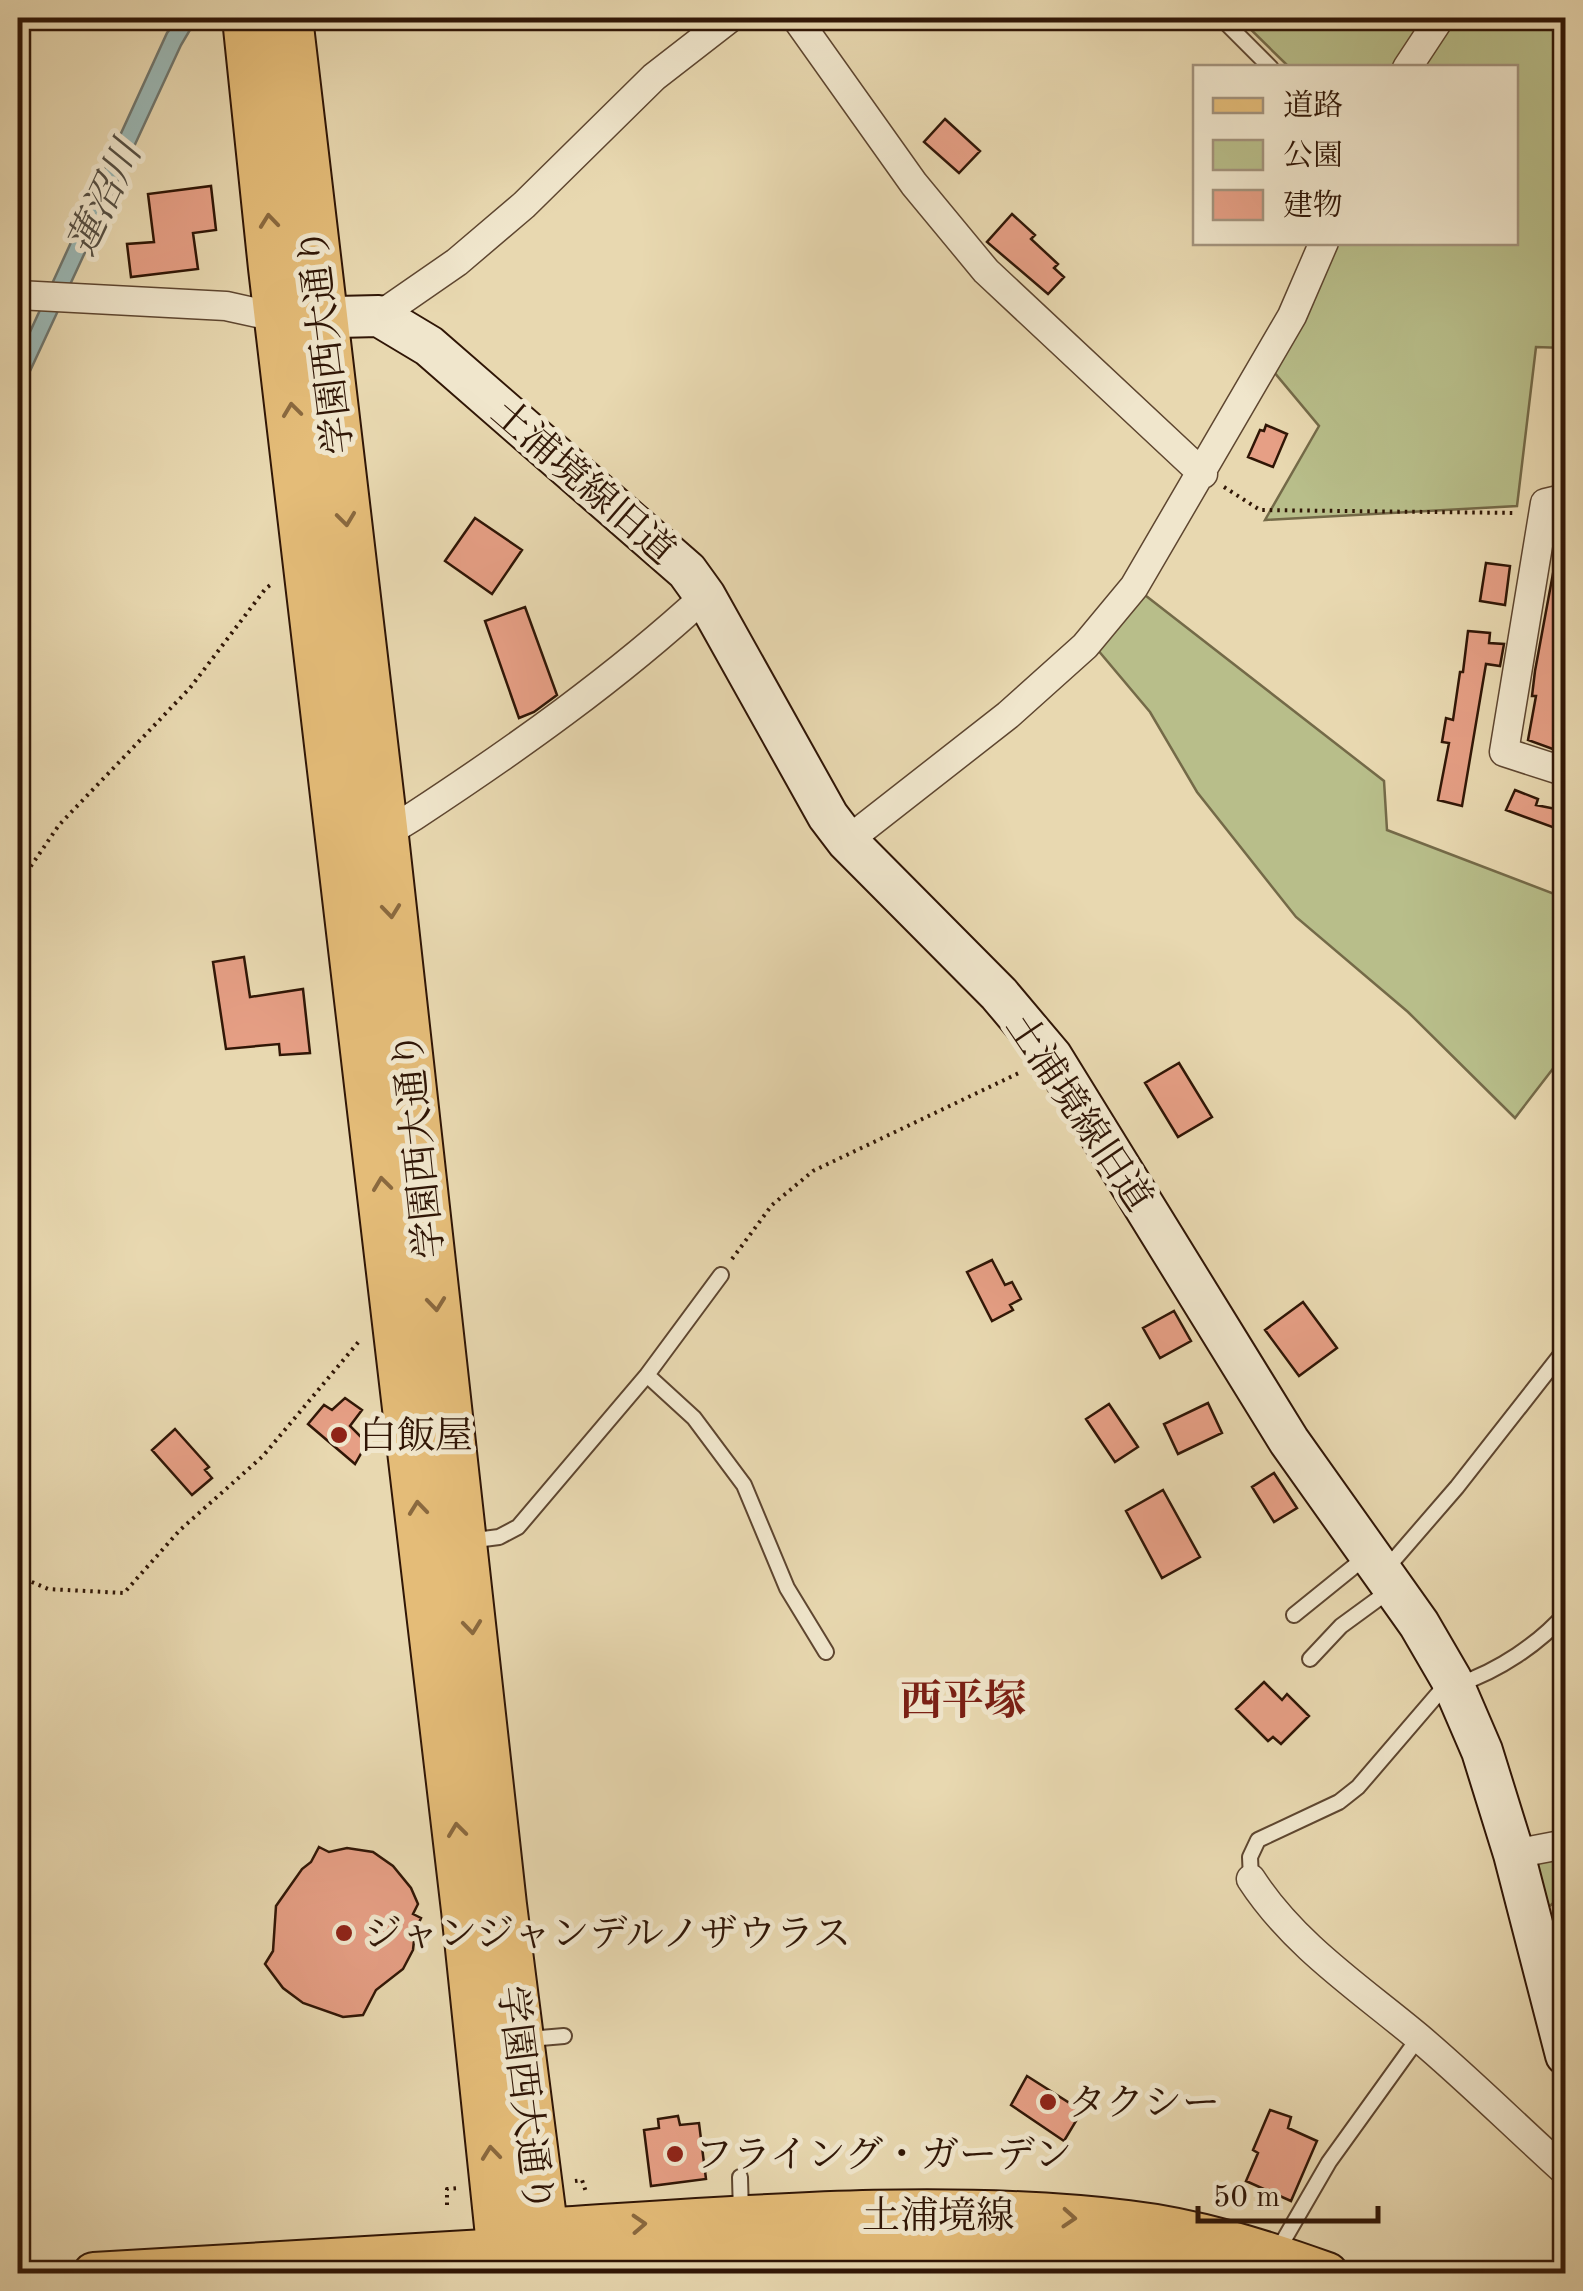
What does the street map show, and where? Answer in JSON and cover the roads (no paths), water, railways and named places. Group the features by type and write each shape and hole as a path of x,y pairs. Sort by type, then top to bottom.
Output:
{"highway":[{"name":"学園西大通り","path":"248,18 301,318 382,828 463,1542 541,2038 529,2259"},
{"name":"学園西大通り","path":"287,18 312,577 466,1910 529,2259"}],"main road":[{"name":"土浦境線","path":"529,2259 742,2220 970,2211 1128,2222 1192,2233 1275,2255 1327,2274"},
{"name":"土浦境線","path":"529,2259 946,2245 1053,2248 1168,2260 1222,2274"},
{"path":"94,2274 529,2259"}],"street":[{"path":"20,295 226,306 301,318 379,316 457,262 524,205 654,77 730,18"},
{"path":"796,18 914,184 986,271 1203,474"},
{"path":"1409,65 1440,18"},
{"path":"847,841 1008,714 1085,646 1134,586 1292,316 1323,245"},
{"name":"土浦境線旧道","path":"379,316 429,346 667,550 704,596 828,816 847,841 999,994 1052,1057 1289,1441 1382,1571 1452,1683 1482,1751 1514,1854 1566,2054"},
{"path":"1555,501 1504,752 1566,772"},
{"path":"382,828 414,816 561,713 662,635 704,596"},
{"path":"1514,1854 1566,1844"},
{"path":"1251,1879 1273,1913 1308,1947 1418,2038 1566,2172"}],"lane":[{"path":"1221,18 1268,65"},
{"path":"463,1542 499,1538 518,1527 647,1375 721,1275"},
{"path":"1310,1659 1457,1487 1566,1348"},
{"path":"647,1375 694,1418 744,1485 787,1588 826,1652"},
{"path":"1294,1615 1382,1571"},
{"path":"1251,1879 1250,1857 1258,1840 1339,1802 1358,1788 1452,1683 1497,1667 1553,1628 1566,1613"},
{"path":"1275,2255 1329,2162 1418,2038"},
{"path":"740,2177 742,2220"}],"water":[{"name":"蓮沼川","path":"178,18 197,18 18,397 18,358 167,33"}],"place":[{"name":"白飯屋","path":"339,1435"},
{"name":"ジャンジャンデルノザウラス","path":"344,1933"},
{"name":"タクシー","path":"1048,2102"},
{"name":"フライング・ガーデン","path":"675,2154"}],"district":[{"name":"西平塚","path":"963,1699"}]}
